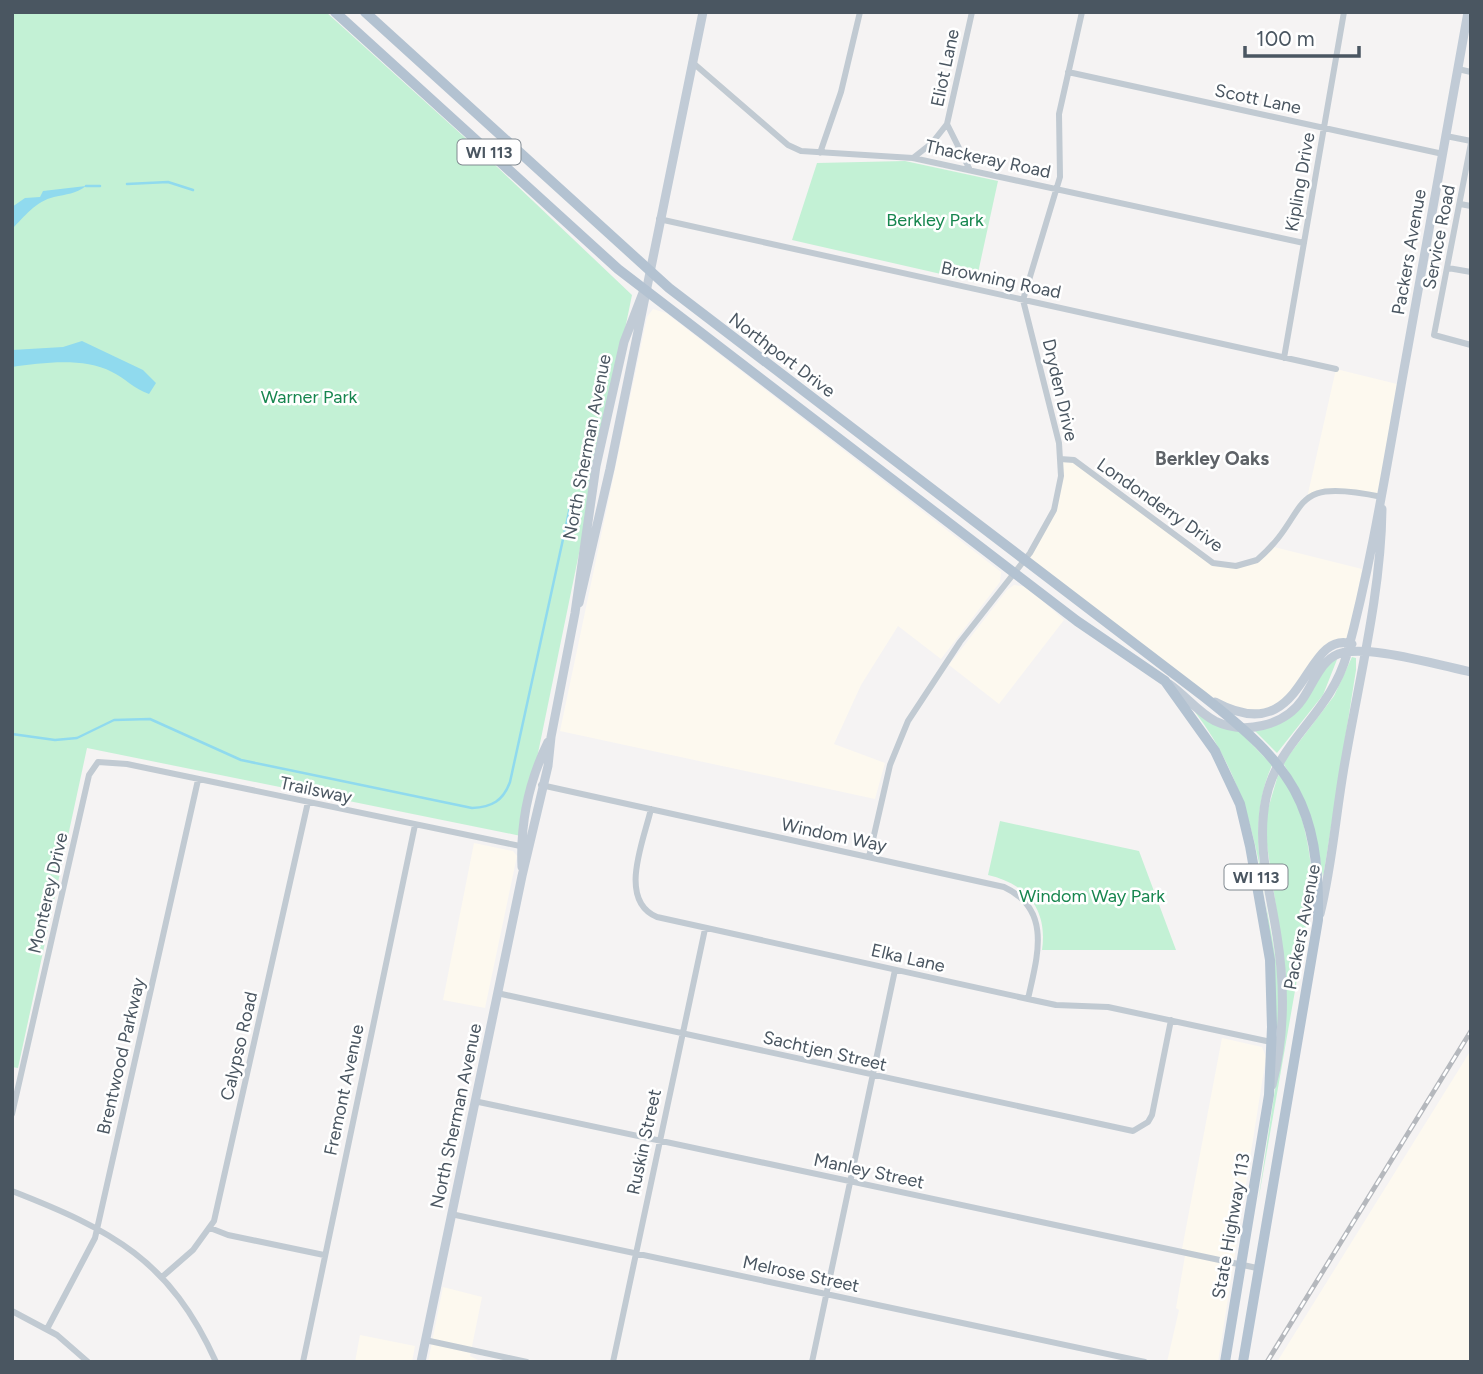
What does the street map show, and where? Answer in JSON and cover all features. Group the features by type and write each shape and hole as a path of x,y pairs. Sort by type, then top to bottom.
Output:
{"main road":[{"name":"Northport Drive","path":"335,12 593,247 644,290 1014,572 1165,681"},
{"name":"Northport Drive","path":"365,12 648,270 1203,696"},
{"path":"822,425 856,430"},
{"name":"WI 113","path":"1165,681 1215,751 1240,804 1270,960 1269,1095"},
{"name":"WI 113","path":"1203,696 1243,727 1278,763 1309,820 1317,857 1318,920"},
{"name":"Packers Avenue","path":"1243,1362 1318,920"},
{"name":"State Highway 113","path":"1225,1362 1269,1095"}],"street":[{"name":"North Sherman Avenue","path":"575,613 584,587 604,495 703,12"},
{"path":"820,153 841,92 860,12"},
{"name":"Eliot Lane","path":"913,158 932,143 947,124 972,12"},
{"path":"1023,300 1058,188 1059,114 1082,12"},
{"name":"Packers Avenue","path":"1269,1095 1281,1041 1283,1000 1261,828 1269,783 1278,763 1332,694 1348,647 1382,497 1468,12"},
{"name":"Kipling Drive","path":"1284,358 1343,13"},
{"name":"Thackeray Road","path":"692,62 788,145 801,151 913,158 969,168 1304,243"},
{"path":"1458,69 1471,72"},
{"name":"Scott Lane","path":"1068,72 1443,154"},
{"path":"947,124 969,168"},
{"path":"1446,136 1471,142"},
{"name":"Service Road","path":"1471,142 1434,335 1471,345"},
{"path":"1460,204 1471,206"},
{"name":"Browning Road","path":"659,219 1336,369"},
{"path":"1447,268 1471,272"},
{"name":"North Sherman Avenue","path":"525,847 544,785 575,613 591,492 606,419 624,342 644,290"},
{"name":"Dryden Drive","path":"869,857 890,765 908,721 924,693 1025,559 1054,510 1061,476 1060,458 1052,411 1023,300"},
{"name":"Londonderry Drive","path":"1060,458 1073,460 1213,563 1225,565 1257,560 1274,541 1296,508 1318,493 1334,489 1382,497"},
{"name":"Packers Avenue","path":"1318,920 1366,652 1382,497"},
{"path":"1203,696 1240,713 1271,711 1293,696 1327,647 1340,642 1366,652 1471,672"},
{"path":"1165,681 1215,721 1243,727 1268,724 1289,713 1301,701 1324,665 1348,647"},
{"name":"North Sherman Avenue","path":"421,1362 522,876 532,783 551,737"},
{"name":"Trailsway","path":"97,762 127,764 525,847"},
{"name":"Monterey Drive","path":"12,1114 89,775 97,762"},
{"name":"Brentwood Parkway","path":"47,1329 94,1242 198,780"},
{"name":"Windom Way","path":"532,783 1004,887 1030,907 1038,925 1039,947 1028,999"},
{"name":"Calypso Road","path":"162,1276 193,1250 210,1228 224,1184 308,802"},
{"name":"Elka Lane","path":"651,809 635,884 636,898 650,914 705,929 1056,1005 1108,1007 1271,1042"},
{"name":"Fremont Avenue","path":"303,1362 415,825"},
{"name":"Ruskin Street","path":"613,1362 705,929"},
{"path":"812,1362 894,970"},
{"name":"Sachtjen Street","path":"497,993 1133,1131 1146,1124 1154,1108 1171,1020"},
{"name":"Manley Street","path":"474,1101 1257,1268"},
{"path":"12,1191 97,1229 133,1251 162,1276 190,1311 216,1362"},
{"name":"Melrose Street","path":"451,1214 1116,1359 1145,1362"},
{"path":"210,1228 228,1235 324,1255"},
{"path":"12,1311 47,1329 88,1362"},
{"path":"425,1340 527,1362"}],"shaded area":[{"path":"653,309 666,313 1001,572 1000,582 941,659 898,626 861,685 834,744 885,763 875,799 560,731 647,317"},
{"path":"1336,369 1401,385 1382,497 1346,490 1307,498"},
{"path":"1060,459 1071,459 1213,563 1225,566 1257,560 1270,546 1362,569 1349,643 1333,644 1293,696 1255,714 1203,696 1025,559 1046,527 1059,491"},
{"path":"1014,585 1027,587 1064,620 999,704 949,665 1007,590"},
{"path":"474,843 513,851 517,856 485,1008 443,1000"},
{"path":"1222,1038 1262,1047 1266,1057 1218,1362 1167,1362 1179,1310 1176,1308 1186,1250 1182,1249"},
{"path":"1471,1050 1471,1362 1277,1362 1333,1272"},
{"path":"443,1287 482,1297 470,1356 482,1362 428,1362"},
{"path":"360,1335 415,1346 412,1362 355,1362"}],"green space":[{"name":"Warner Park","path":"12,12 326,12 493,163 632,295 521,836 87,748 18,1068 12,1067"},
{"name":"Berkley Park","path":"905,161 998,181 976,282 792,240 817,163"},
{"path":"1338,657 1323,695 1277,753 1254,730 1283,719 1326,665"},
{"path":"1352,657 1356,658 1356,670 1323,878 1310,818 1283,763 1334,696"},
{"path":"1195,712 1239,731 1272,765 1259,813 1258,837 1263,886 1249,822 1236,783 1218,746"},
{"path":"1278,775 1286,783 1299,810 1308,844 1313,888 1258,1202 1285,1023 1286,976 1266,838 1266,816"},
{"name":"Windom Way Park","path":"1000,821 1139,851 1176,950 1042,950 1042,923 1032,901 1014,885 988,875"},
{"path":"1267,909 1277,969 1276,1026 1270,944"}],"water":[{"path":"86,186 42,202 12,229 12,207 25,198 40,197 43,191"},
{"path":"82,341 143,370 156,383 149,394 112,372 88,364 62,362 12,367 12,350 63,347"}],"waterway":[{"path":"127,184 168,182 193,190"},
{"path":"86,186 100,186"},
{"path":"12,734 55,740 77,738 114,720 150,719 241,760 472,808 491,804 504,794 510,782 572,498"}],"railway":[{"path":"1267,1362 1471,1031"}],"district":[{"name":"Berkley Oaks","path":"1212,458"}]}
